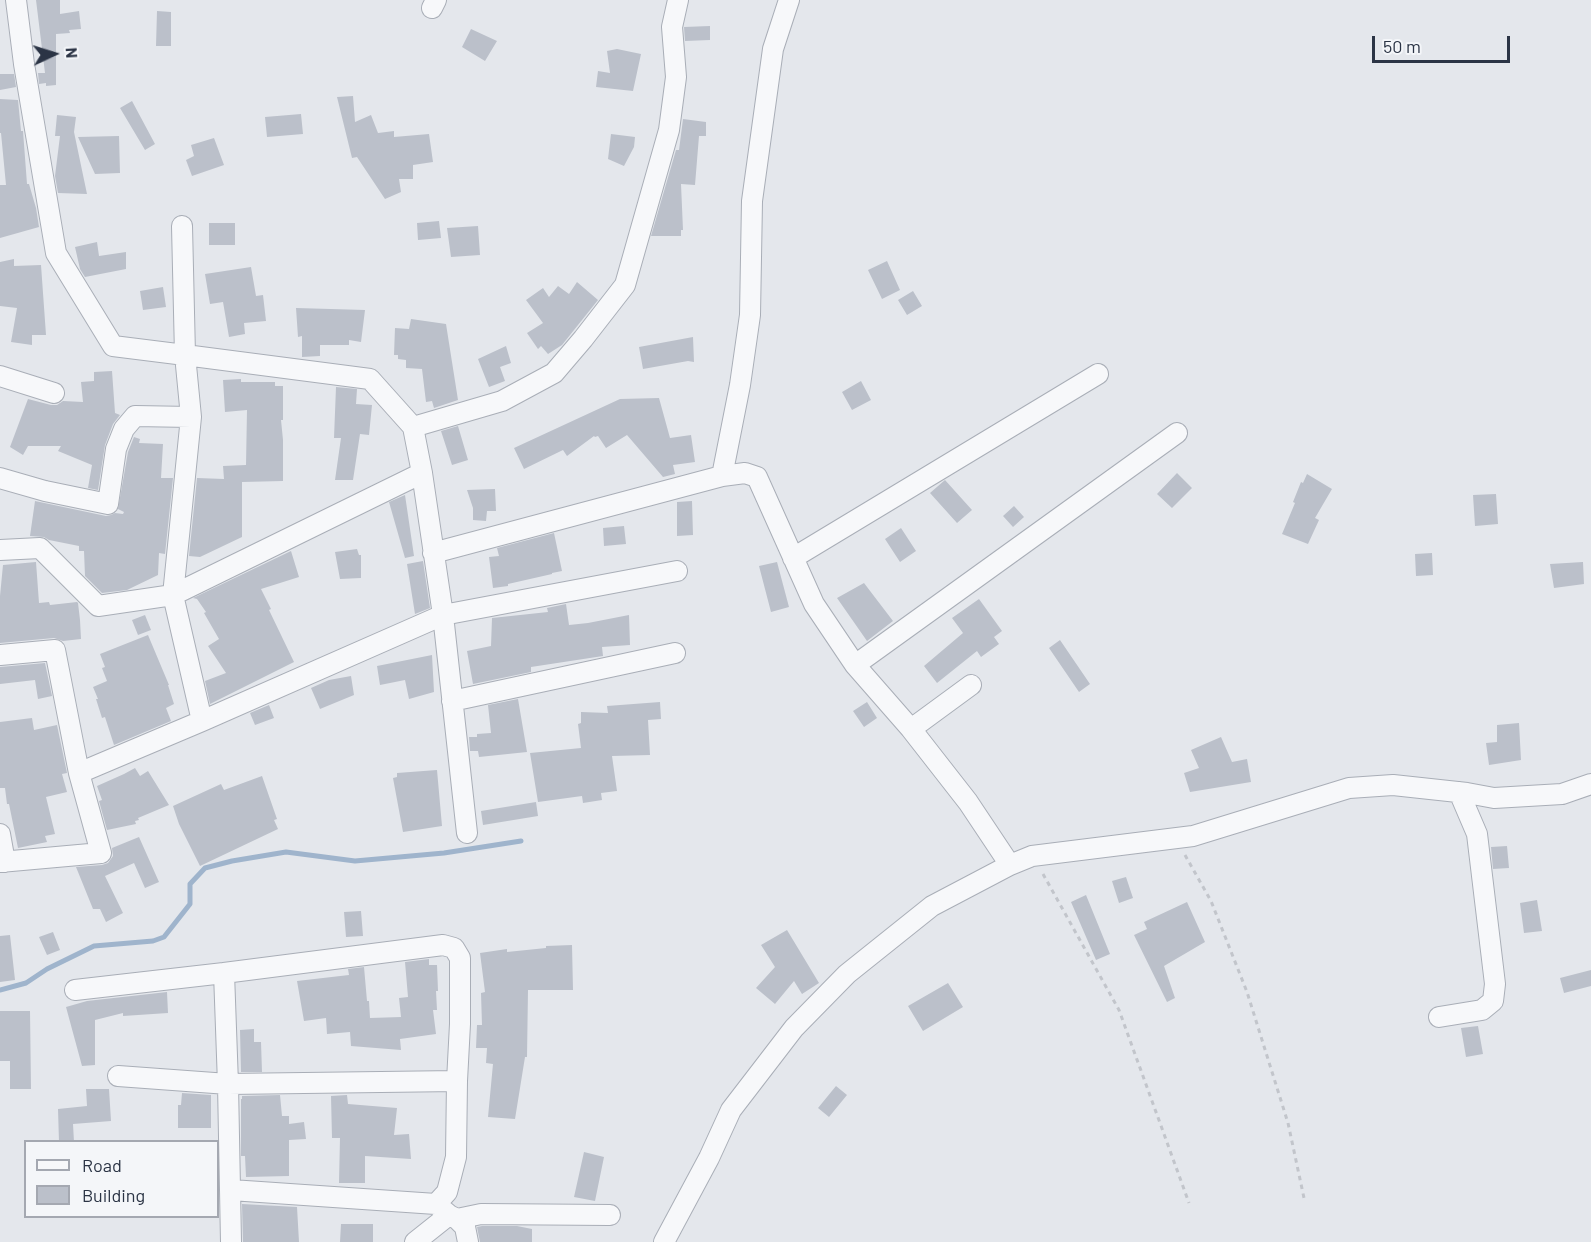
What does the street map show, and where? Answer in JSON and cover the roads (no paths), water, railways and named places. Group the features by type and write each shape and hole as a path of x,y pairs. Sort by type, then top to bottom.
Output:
{"street":[{"path":"16,0 24,64 57,253 112,346 370,379 413,427 422,473 442,615 467,833"},
{"path":"413,427 502,401 554,373 625,285 669,130 676,77 672,27 678,0"},
{"path":"722,476 740,385 750,315 752,201 772,49 789,0"},
{"path":"182,226 185,355 191,417 173,596 202,721"},
{"path":"793,558 1098,374"},
{"path":"0,375 54,393"},
{"path":"0,478 45,491 108,504 116,449 124,429 135,416 191,417"},
{"path":"855,665 1177,433"},
{"path":"0,550 40,548 98,606 173,596 422,473"},
{"path":"433,553 722,476 745,473 757,477 813,604 855,665 911,729 968,802 1010,865"},
{"path":"79,773 442,615 678,571"},
{"path":"0,655 55,650 79,773 101,853 2,862 0,834"},
{"path":"452,701 675,652"},
{"path":"911,729 972,685"},
{"path":"664,1242 709,1158 731,1110 794,1028 847,974 932,906 1010,865 1032,856 1192,836 1349,788 1393,785 1494,798 1562,794 1591,784"},
{"path":"1439,1017 1482,1010 1493,1001 1495,984 1477,834 1459,792"},
{"path":"75,990 443,945 454,948 460,958 456,1157 447,1192 447,1213 415,1242"},
{"path":"224,973 231,1242"},
{"path":"118,1076 228,1084 457,1081"},
{"path":"231,1190 447,1213 610,1215"},
{"path":"447,1213 465,1227 468,1242"}],"waterway":[{"path":"0,990 26,983 47,969 94,946 153,941 164,937 190,904 190,884 205,868 286,852 355,861 444,853 521,841"}]}
